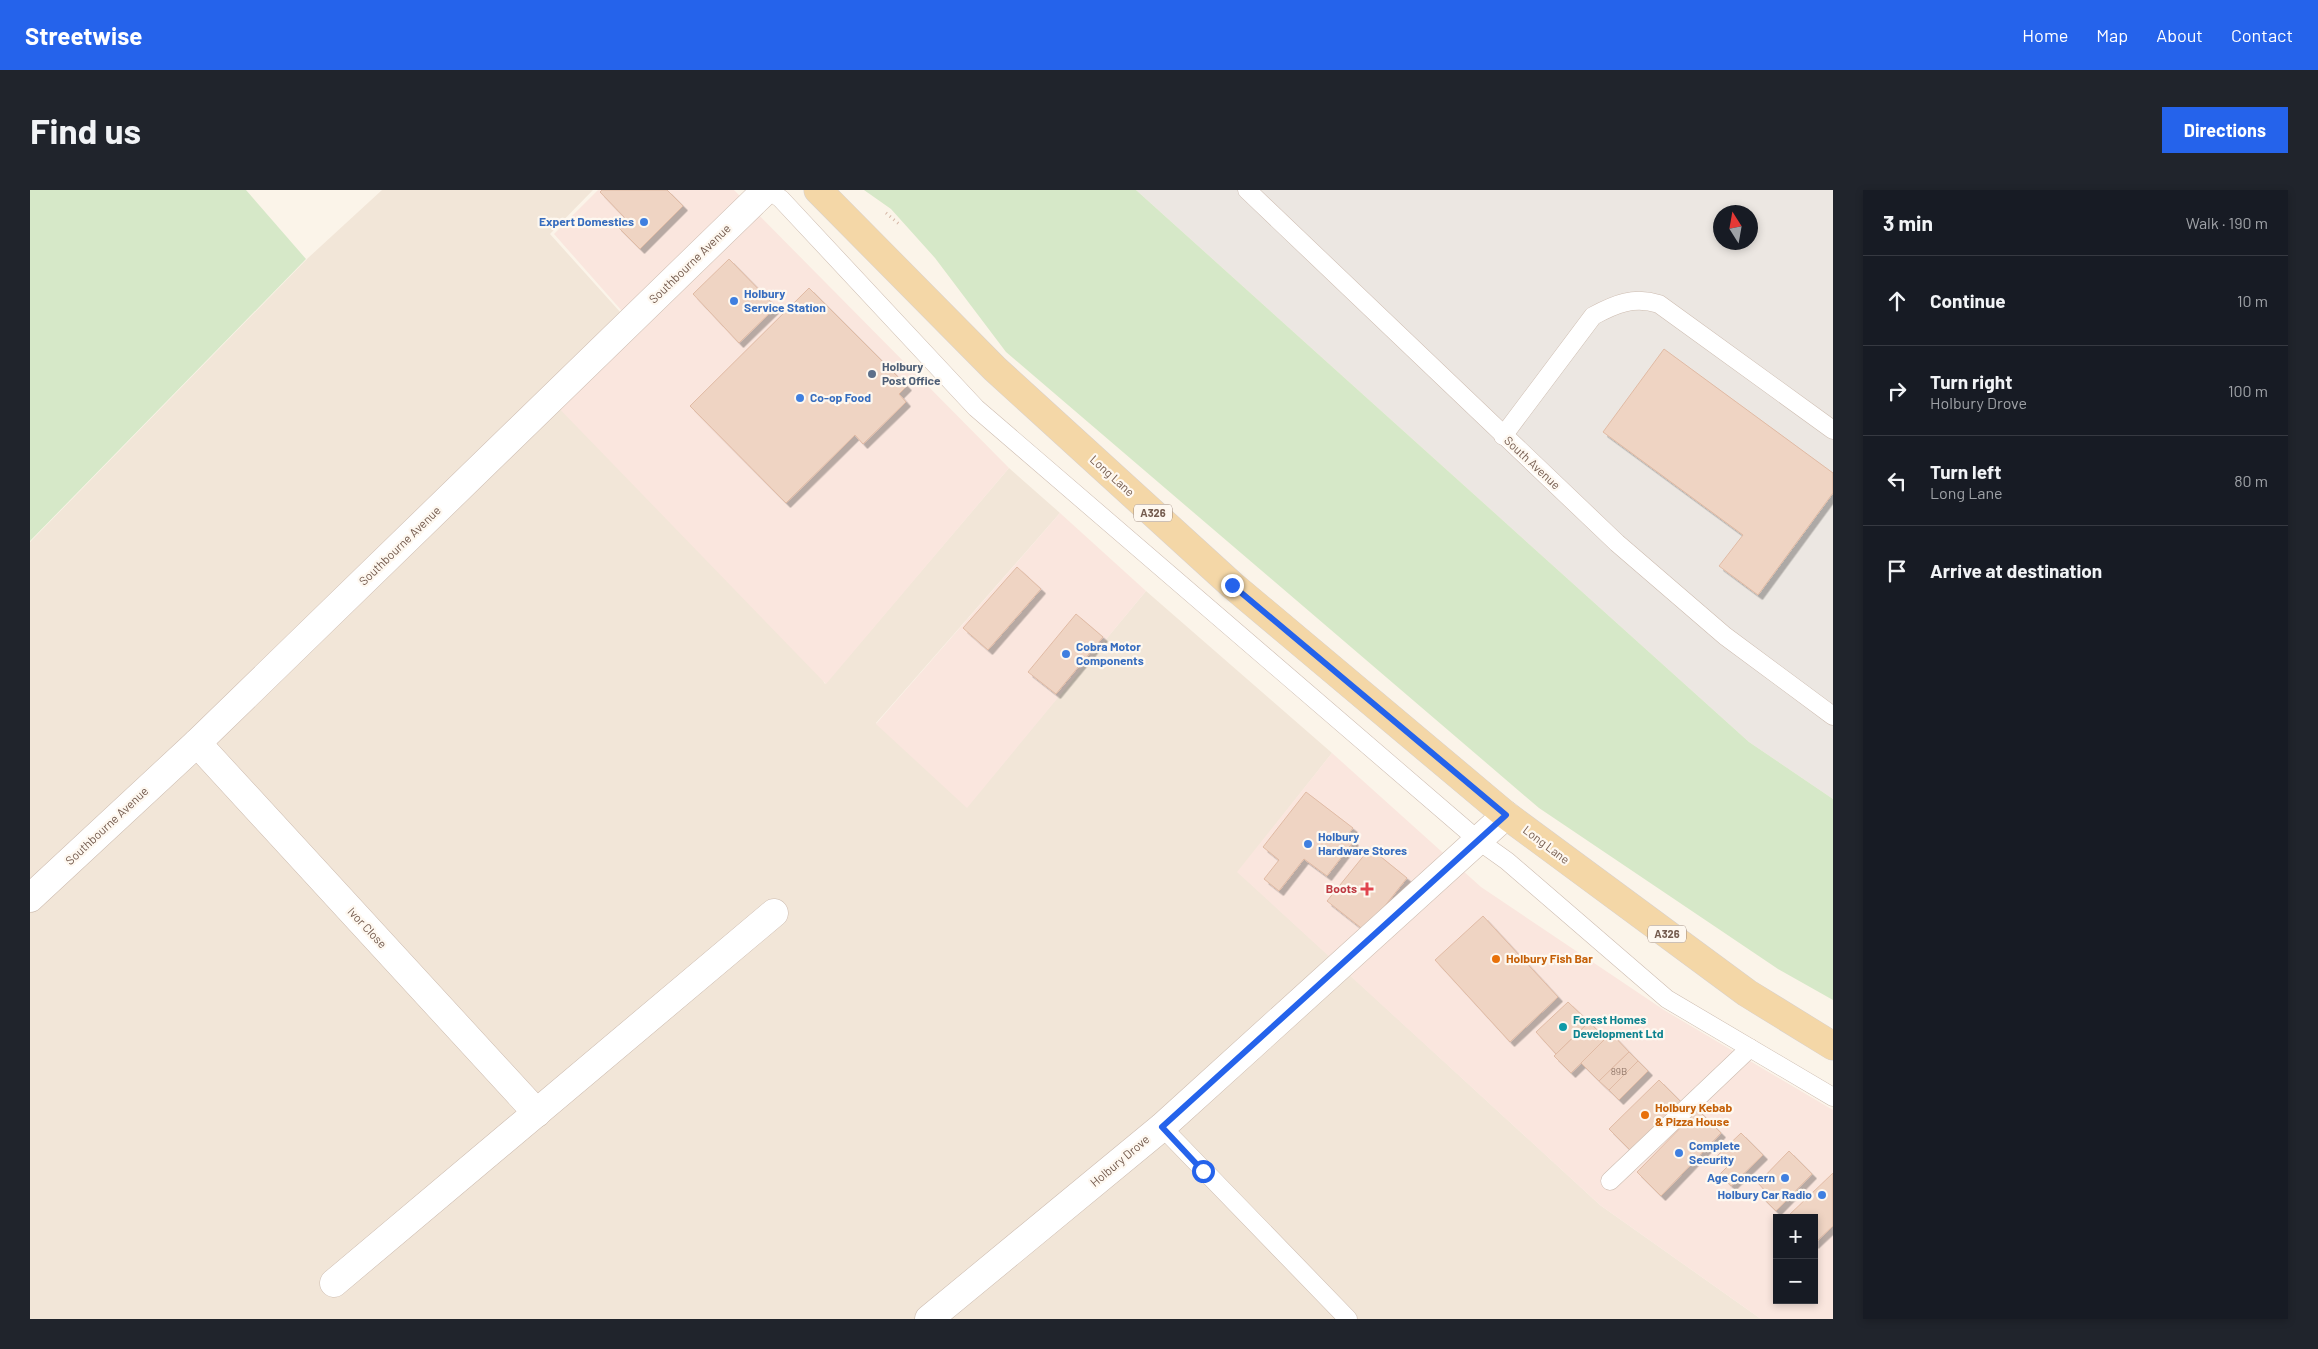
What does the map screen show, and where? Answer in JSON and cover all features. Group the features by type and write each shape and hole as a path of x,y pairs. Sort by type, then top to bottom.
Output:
{"main road":[{"name":"Long Lane","path":"818,190 1002,376 1232,585 1506,815 1747,994 1833,1046"}],"street":[{"name":"Southbourne Avenue","path":"30,898 197,743 767,190"},
{"name":"Ivor Close","path":"197,743 536,1113"},
{"name":"Holbury Drove","path":"929,1319 1162,1127 1506,815"},
{"path":"334,1283 774,913"}],"lane":[{"path":"767,190 781,199 976,408 1479,841 1507,861 1667,998 1833,1097"},
{"name":"South Avenue","path":"1247,190 1503,436 1685,603 1768,669 1833,716"},
{"path":"1503,436 1593,316 1614,305 1630,300 1659,304 1833,430"},
{"path":"1610,1181 1750,1048"},
{"path":"1162,1127 1348,1319"}],"shaded area":[{"path":"382,190 593,190 550,234 630,323 825,684 1009,468 1060,513 876,723 967,807 1146,591 1332,753 1238,872 1600,1205 1761,1319 30,1319 30,542 308,258"},
{"path":"598,190 734,190 1009,468 826,684 549,398 636,327 554,234"},
{"path":"1136,190 1833,190 1833,799 1749,742"},
{"path":"1060,513 1146,591 967,808 876,724"},
{"path":"1332,753 1481,887 1664,1010 1833,1110 1833,1319 1761,1319 1600,1205 1237,872"}],"green space":[{"path":"30,190 246,190 306,259 30,541"},
{"path":"864,190 1136,190 1749,742 1833,799 1833,1000 1778,969 1539,808 1006,352 935,258 891,209"}],"building":[{"name":"Expert Domestics","path":"602,190 667,190 683,206 640,249 617,226 625,218 600,192"},
{"name":"Holbury Service Station","path":"729,259 776,307 739,343 693,294"},
{"name":"Co-op Food","path":"809,288 907,386 899,394 906,402 863,444 855,435 786,503 690,406"},
{"path":"1664,349 1833,473 1833,493 1758,595 1719,566 1743,535 1603,432"},
{"path":"1017,567 1041,589 988,650 963,628"},
{"name":"Cobra Motor Components","path":"1076,614 1103,637 1056,694 1028,672"},
{"name":"Holbury Hardware Stores","path":"1306,792 1353,828 1347,836 1354,841 1327,876 1304,859 1279,891 1264,879 1279,860 1263,847"},
{"name":"Boots","path":"1370,848 1407,878 1365,931 1327,901"},
{"path":"1483,916 1558,997 1510,1042 1435,960"},
{"name":"Forest Homes Development Ltd","path":"1568,1002 1589,1022 1556,1054 1536,1032"},
{"path":"1589,1022 1606,1039 1571,1073 1554,1056"},
{"path":"1611,1033 1629,1052 1599,1081 1581,1063"},
{"path":"1629,1052 1638,1061 1609,1090 1599,1081"},
{"path":"1638,1061 1648,1071 1619,1100 1609,1090"},
{"name":"Holbury Kebab & Pizza House","path":"1659,1080 1681,1102 1631,1151 1609,1129"},
{"name":"Complete Security","path":"1698,1110 1721,1133 1661,1196 1637,1172"},
{"path":"1741,1133 1763,1155 1731,1186 1720,1174 1727,1167 1717,1156"},
{"name":"Age Concern","path":"1789,1151 1812,1174 1776,1211 1761,1196 1766,1192 1758,1183"},
{"name":"Holbury Car Radio","path":"1833,1173 1833,1226 1818,1240 1818,1214 1790,1214"}],"place":[{"name":"Expert Domestics","path":"644,222"},
{"name":"Holbury Service Station","path":"734,301"},
{"name":"Holbury Post Office","path":"872,374"},
{"name":"Co-op Food","path":"800,398"},
{"name":"Cobra Motor Components","path":"1066,654"},
{"name":"Holbury Hardware Stores","path":"1308,844"},
{"name":"Boots","path":"1367,889"},
{"name":"Holbury Fish Bar","path":"1496,959"},
{"name":"Forest Homes Development Ltd","path":"1563,1027"},
{"name":"Holbury Kebab & Pizza House","path":"1645,1115"},
{"name":"Complete Security","path":"1679,1153"},
{"name":"Age Concern","path":"1785,1178"},
{"name":"Holbury Car Radio","path":"1822,1195"}],"route":[{"path":"1203,1171 1162,1127 1506,815 1232,585"}]}
